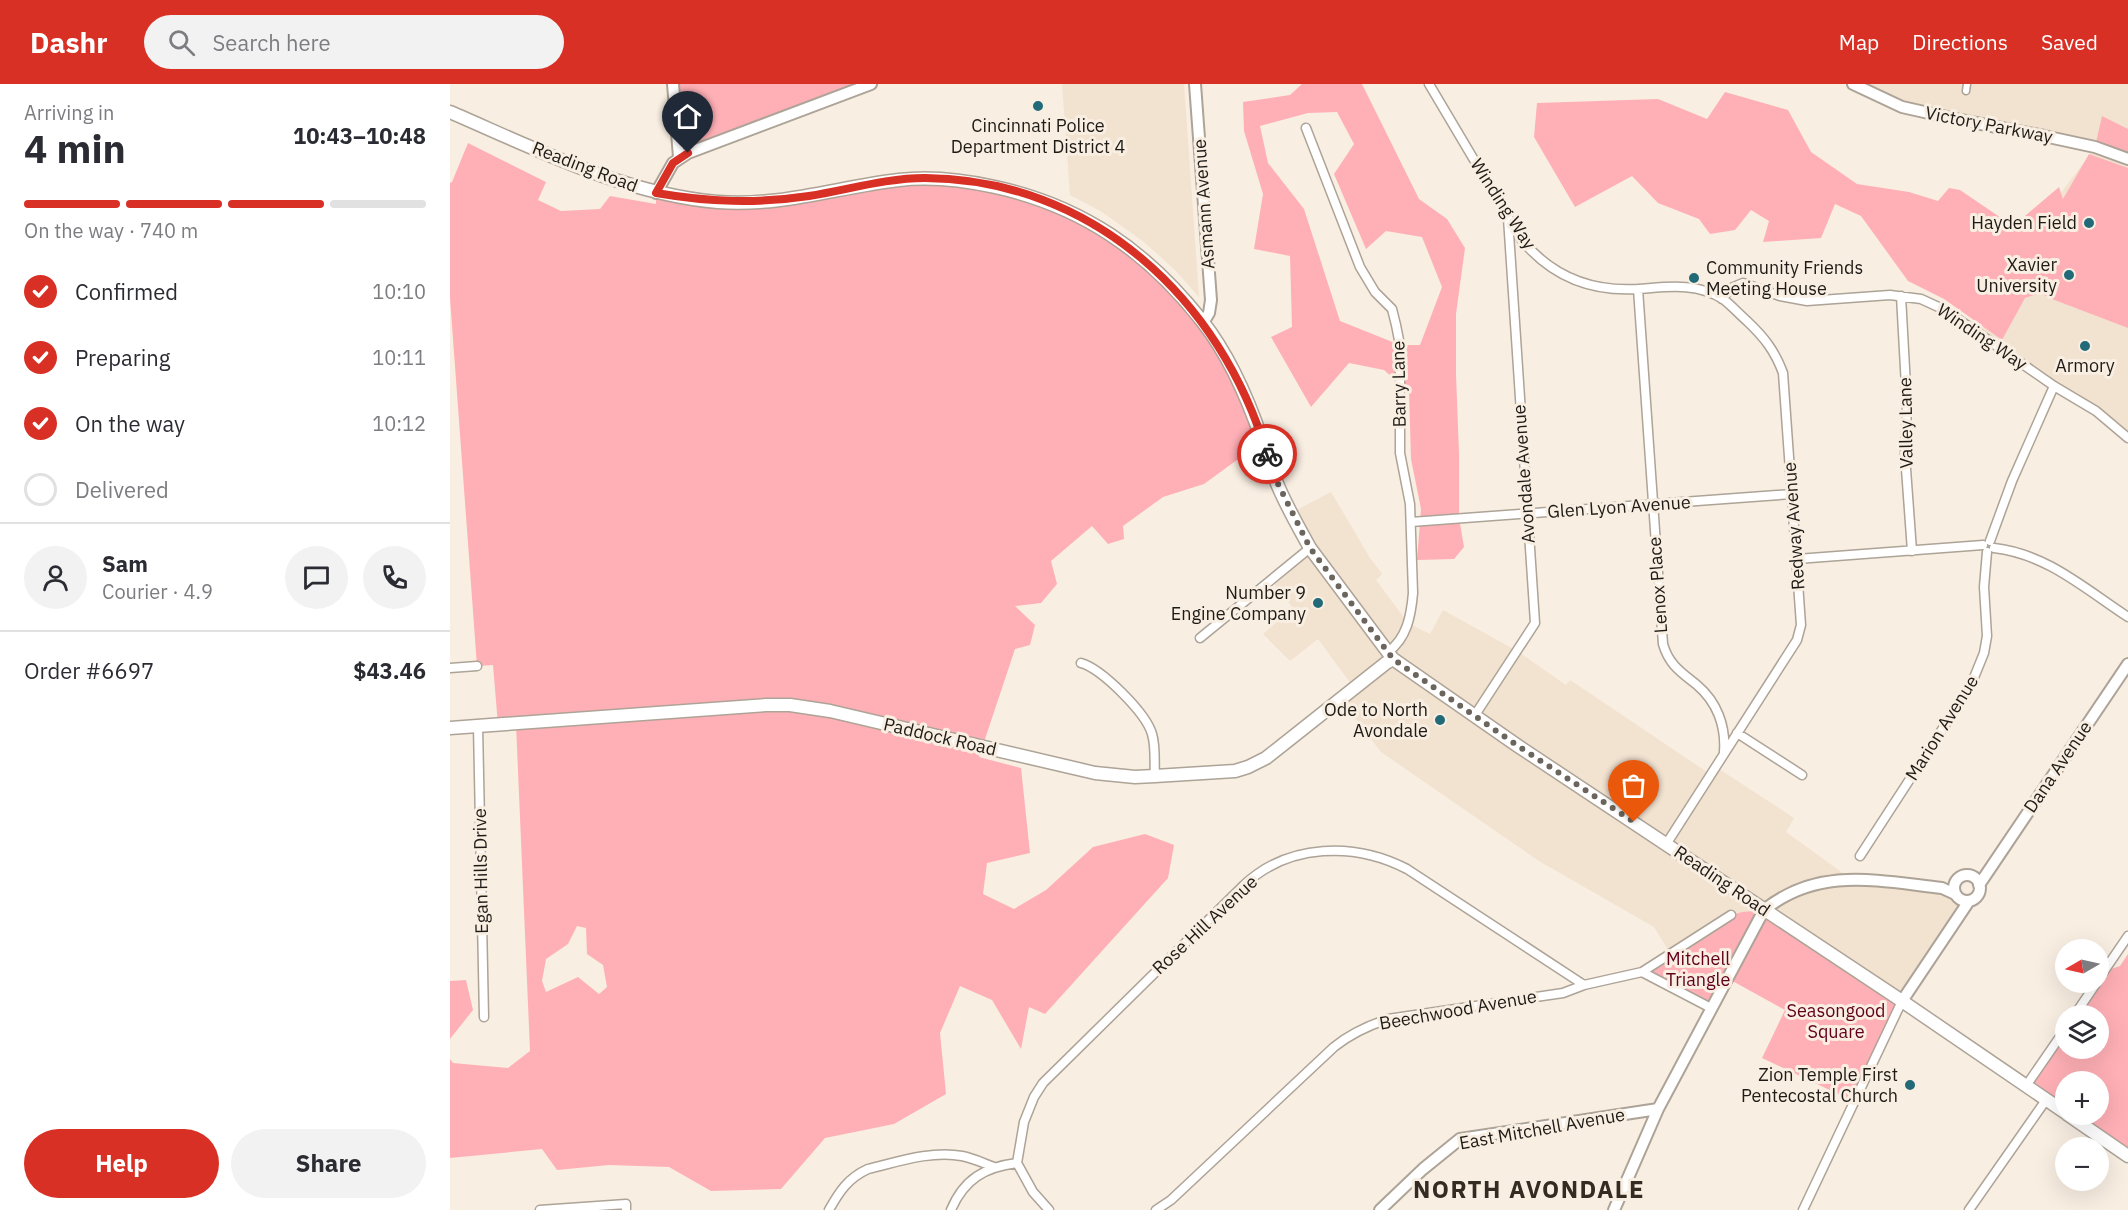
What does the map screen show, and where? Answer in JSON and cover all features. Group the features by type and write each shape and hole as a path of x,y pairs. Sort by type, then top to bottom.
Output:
{"main road":[{"name":"Reading Road","path":"450,112 566,161 656,193 721,202 757,202 809,196 900,180 924,178 975,182 1017,192 1076,214 1116,238 1160,274 1203,323 1216,342 1244,394 1276,480 1310,548 1390,656 1518,746 1667,843 2055,1106"},
{"name":"Paddock Road","path":"450,728 790,705 830,711 1095,773 1135,777 1234,771 1266,758 1386,663 1390,656"},
{"name":"Reading Road","path":"2082,1125 2128,1156"}],"street":[{"path":"673,84 679,157"},
{"path":"656,193 673,163 679,157 871,84"},
{"name":"Asmann Avenue","path":"1195,84 1211,300 1209,313 1203,323"},
{"name":"Winding Way","path":"1429,84 1521,239 1539,259 1560,274 1572,280 1601,288 1638,289 1682,286 1722,299 1731,288 1743,283 1780,296 1806,301 1901,296 1921,299 1945,310 2054,386 2096,411 2128,438"},
{"name":"Victory Parkway","path":"1853,84 1902,107 2095,147 2128,159"},
{"name":"Barry Lane","path":"1306,128 1360,267 1375,292 1392,309 1400,345 1400,453 1409,492 1413,579 1412,606 1405,632 1390,656"},
{"name":"Avondale Avenue","path":"1475,715 1535,623 1508,216"},
{"name":"Lenox Place","path":"1638,289 1662,644 1676,670 1705,693 1718,711 1724,735 1723,755"},
{"name":"Valley Lane","path":"1901,296 1907,405 1905,455 1912,551"},
{"name":"Redway Avenue","path":"1722,299 1769,343 1778,360 1784,383 1801,626 1800,633 1723,755"},
{"name":"Marion Avenue","path":"1860,856 1971,685 1979,669 1987,636 1984,587 1989,546 2012,481 2054,386"},
{"name":"Glen Lyon Avenue","path":"1411,522 1792,494"},
{"path":"1797,559 1989,546 2020,553 2051,566 2128,617"},
{"path":"1200,638 1310,548"},
{"path":"1081,663 1089,665 1118,690 1148,724 1154,741 1155,776"},
{"name":"Dana Avenue","path":"1970,901 1979,893 1976,880 1989,871 2128,664"},
{"path":"450,668 477,666"},
{"name":"Egan Hills Drive","path":"478,726 484,1017"},
{"path":"1737,733 1802,775"},
{"path":"1667,843 1723,755"},
{"name":"Rose Hill Avenue","path":"1017,1163 1028,1109 1051,1072 1248,881 1263,871 1298,856 1314,852 1347,850 1364,852 1393,861 1584,985"},
{"path":"1957,918 1956,892 1960,877 1976,880"},
{"path":"1614,1210 1658,1109 1764,910 1792,892 1818,882 1834,879 1942,888 1956,892 1970,901 1902,1001 1803,1210"},
{"path":"1711,1008 1642,972 1731,915"},
{"path":"2109,964 2128,936"},
{"name":"Beechwood Avenue","path":"1156,1210 1171,1200 1334,1047 1356,1031 1388,1019 1563,993 1584,985 1642,972"},
{"path":"2026,1086 2055,1044"},
{"path":"1969,1210 2046,1100"},
{"name":"East Mitchell Avenue","path":"1380,1210 1423,1169 1460,1139 1658,1109"},
{"path":"829,1210 845,1184 858,1173 868,1169 928,1156 951,1155 972,1158 994,1167"},
{"path":"951,1210 966,1186 981,1172 1017,1163 1033,1192 1049,1210"},
{"path":"540,1210 626,1207"}],"shaded area":[{"path":"1062,84 1184,84 1199,297 1175,270 1144,242 1102,212 1070,195"},
{"name":"Xavier University","path":"1853,84 2128,84 2128,438 1978,334 2037,224 2095,148 1926,113"},
{"path":"1331,492 1382,574 1376,580 1408,623 1430,634 1443,610 1517,651 1566,685 1570,680 1710,774 1716,767 1794,818 1786,832 1851,879 1955,894 1958,898 1957,912 1902,1001 1764,910 1731,915 1670,953 1654,927 1539,861 1381,752 1340,699 1354,688 1318,639 1290,661 1263,634 1293,608 1271,580 1310,547 1291,513"}],"green space":[{"path":"673,84 871,84 679,157"},
{"path":"1302,84 1362,84 1419,199 1447,219 1465,248 1456,314 1459,518 1464,547 1454,559 1417,560 1421,509 1411,459 1409,392 1384,370 1349,363 1311,407 1271,337 1292,327 1290,256 1254,249 1263,194 1244,131 1243,102 1290,95","holes":["1337,112 1354,144 1334,174 1366,249 1386,231 1422,237 1442,287 1420,345 1400,345 1340,321 1304,209 1268,163 1260,126 1308,113"]},
{"path":"1725,92 1788,110 1811,152 1857,184 1909,192 1938,201 1949,188 1960,190 2013,226 2059,187 2063,199 2089,154 2128,168 2128,328 2040,293 2025,298 2002,340 1944,299 1908,281 1861,216 1835,204 1821,238 1763,242 1769,221 1751,210 1735,230 1710,234 1699,219 1658,203 1632,176 1575,207 1534,137 1537,103 1658,99 1707,119"},
{"path":"2102,116 2128,129 2128,161 2095,147"},
{"path":"468,143 546,182 538,200 561,211 600,209 610,196 656,204 656,193 721,202 924,178 1038,199 1108,233 1203,323 1263,441 1204,484 1163,497 1123,526 1124,539 1108,544 1092,526 1051,561 1057,584 1041,603 1015,606 1035,625 1030,645 1015,649 979,757 1021,768 1030,853 987,863 983,894 1014,909 1046,890 1093,847 1145,834 1174,845 1168,878 1045,1014 1029,1007 1021,1049 992,1000 960,986 940,1033 946,1094 894,1124 825,1138 781,1189 711,1191 669,1167 609,1165 557,1170 542,1149 450,1158 450,1059 453,1063 508,1068 530,1051 516,724 498,725 493,665 477,666 450,298 450,183","holes":["577,926 586,928 587,954 603,965 607,987 599,994 578,977 546,992 542,981 546,959 568,944"]},
{"name":"Seasongood Square","path":"1764,910 1902,1001 1855,1102 1762,1058 1785,1010 1727,978 1711,1008 1642,972 1731,915"},
{"path":"2128,954 2128,1156 2109,1143 2109,1137 2100,1137 2082,1125 2109,1125 2109,1071 2055,1071 2055,1106 2026,1086 2055,1043 2055,1059 2109,1059 2109,1005 2081,1005 2090,993 2109,993 2109,970 2120,966"},
{"path":"466,980 473,1010 450,1039 450,981"}],"way so far":[{"path":"1267,454 1276,480 1310,548 1393,659 1518,746 1634,822"}],"place":[{"name":"Cincinnati Police Department District 4","path":"1038,106"},
{"name":"Hayden Field","path":"2089,223"},
{"name":"Xavier University","path":"2069,275"},
{"name":"Community Friends Meeting House","path":"1694,278"},
{"name":"Armory","path":"2085,346"},
{"name":"Number 9 Engine Company","path":"1318,603"},
{"name":"Ode to North Avondale","path":"1440,720"},
{"name":"Zion Temple First Pentecostal Church","path":"1910,1085"}],"district":[{"name":"NORTH AVONDALE","path":"1529,1190"}],"route":[{"path":"688,153 673,163 656,193 721,202 757,202 840,191 874,183 924,178 947,179 975,182 1017,192 1076,214 1123,243 1145,260 1175,289 1203,323 1244,394 1267,454"}],"park label":[{"name":"Mitchell Triangle","path":"1698,969"}]}
